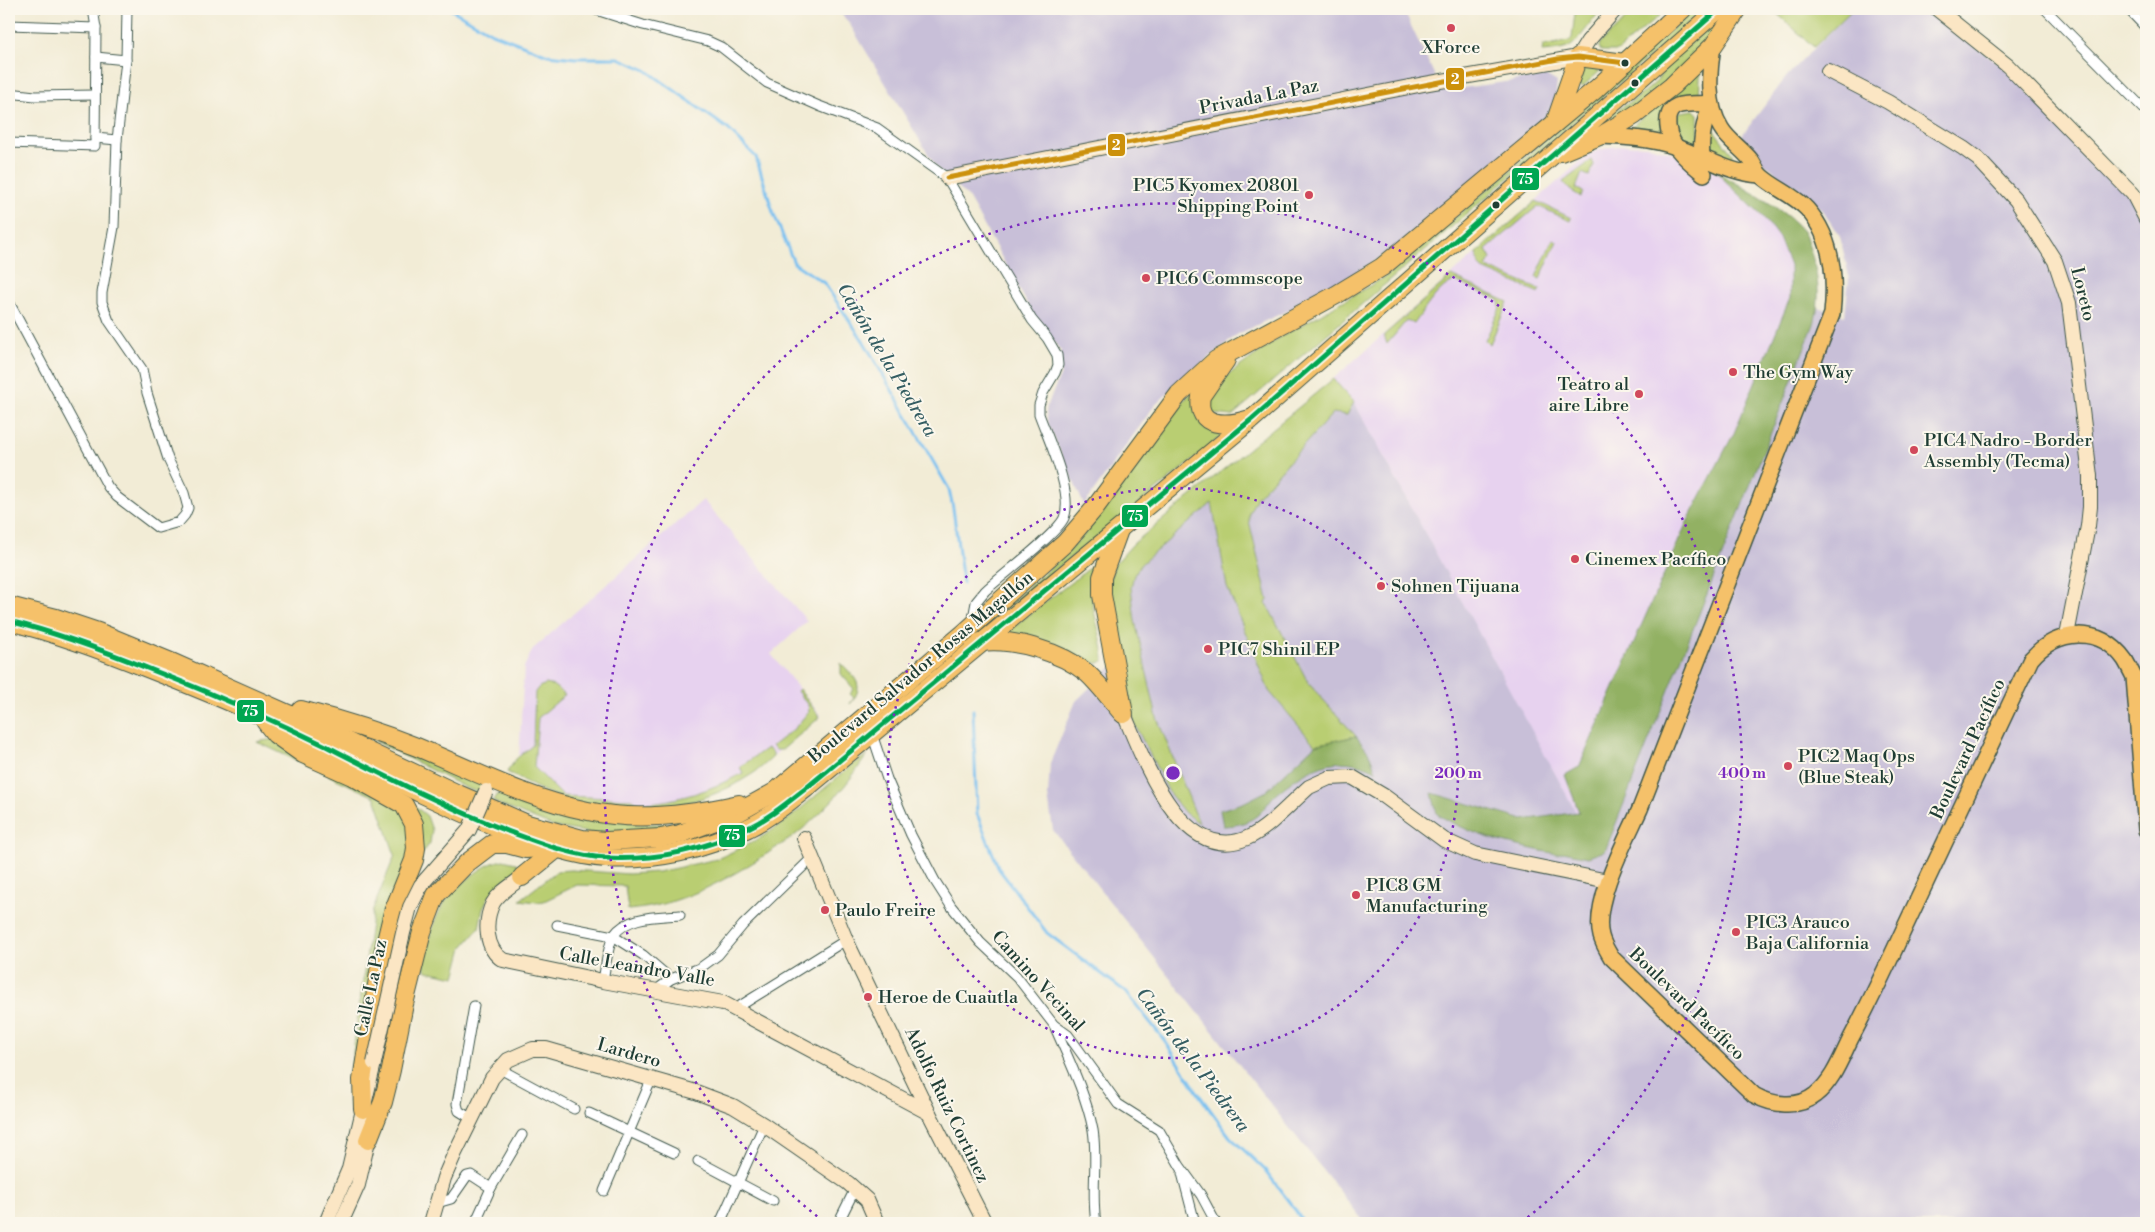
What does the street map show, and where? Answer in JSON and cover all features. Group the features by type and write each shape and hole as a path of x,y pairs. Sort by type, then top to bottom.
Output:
{"highway":[{"name":"Boulevard Salvador Rosas Magallón","path":"9,606 56,618 98,632 297,718 458,794 527,824 582,839 606,841 637,840 680,834 737,814 775,792 971,626 1065,543 1094,509 1179,394 1204,369 1232,351 1336,295 1382,267 1554,125 1683,9"},
{"name":"Boulevard Salvador Rosas Magallón","path":"9,621 65,637 204,690 292,729 462,814 556,848 592,857 643,857 668,855 722,839 748,828 776,811 1119,530 1252,419 1719,9"},
{"path":"1550,156 1599,136 1635,115 1672,86 1713,46 1738,9"},
{"path":"1554,125 1578,57 1625,63"},
{"path":"1232,351 1204,390 1201,396 1200,408 1206,417 1218,424 1235,424 1252,419"},
{"path":"1119,530 1102,577 1102,595 1124,714"},
{"path":"981,642 1014,642 1076,665 1088,675 1124,714"},
{"path":"247,696 362,728 415,746 491,786 588,811 620,815 667,816 743,803 775,792"},
{"path":"262,716 275,734 303,754 352,776 404,805 414,824 416,848 414,860 393,912 380,966 362,1080 363,1109"},
{"path":"368,1140 383,1102 422,932 436,895 467,863 492,844 507,844 519,848 556,848"},
{"path":"519,848 527,857 528,863 522,877"},
{"path":"522,877 556,848"}],"main road":[{"name":"Boulevard Pacífico","path":"1713,46 1710,75 1711,104 1722,130 1750,160 1760,175 1806,208 1822,233 1834,277 1832,314 1754,510 1640,809 1608,881 1599,921 1600,935 1611,957 1754,1095 1777,1104 1793,1104 1814,1096 1825,1085 1842,1057 2031,659 2046,644 2067,636 2079,634 2096,638 2108,644 2124,658 2134,677 2146,830"},
{"path":"1676,147 1668,126 1668,116 1672,109 1684,104 1711,104 1703,129 1702,158"},
{"name":"Boulevard Pacífico","path":"1599,136 1651,140 1676,147 1742,174 1760,175"}],"street":[{"path":"9,143 95,146 96,28 93,9"},
{"path":"9,302 108,487 117,497 158,528 179,522 188,508 184,493 165,450 147,393 142,370 109,321 102,302 102,282 111,250 114,228 117,140 126,60 127,9"},
{"path":"594,9 643,25 708,41 721,48 767,84 877,128 947,178 1032,320 1047,338 1057,356 1058,365 1044,392 1039,405 1039,414 1063,483 1066,501 1064,517 1060,525 980,597 976,602 971,626"},
{"path":"1578,57 1588,41 1616,9"},
{"path":"1937,9 2008,66 2133,194 2146,219"},
{"path":"2045,9 2146,111"},
{"path":"2128,9 2146,28"},
{"path":"9,25 96,28"},
{"path":"96,57 126,60"},
{"name":"Privada La Paz","path":"947,178 1406,88 1578,57"},
{"name":"Loreto","path":"1828,71 1888,102 1978,159 2016,200 2055,261 2069,303 2090,476 2088,526 2067,636"},
{"path":"9,93 35,96 94,95"},
{"path":"95,138 117,140"},
{"path":"1124,714 1152,777 1164,798 1189,829 1207,838 1226,842 1247,838 1259,831 1317,782 1329,778 1352,777 1384,796 1444,840 1476,854 1608,881"},
{"name":"Camino Vecinal","path":"872,734 899,808 935,881 952,906 980,942 1017,977 1054,1025 1068,1035 1118,1104 1159,1130 1180,1166 1201,1195 1216,1223"},
{"name":"Calle La Paz","path":"341,1223 358,1185 368,1140 379,1064 415,912 429,884 471,837 491,786"},
{"name":"Adolfo Ruiz Cortinez","path":"804,838 846,940 929,1113 985,1223"},
{"path":"655,992 671,979 700,968 718,955 743,925 812,858"},
{"name":"Calle Leandro Valle","path":"522,877 493,903 488,925 490,945 492,951 503,960 602,982 713,1000 735,1009 929,1113"},
{"path":"602,982 613,936 630,921 680,915"},
{"path":"557,925 613,936 643,955 671,979"},
{"path":"735,1009 846,940"},
{"path":"472,1119 459,1111 457,1104 474,1006"},
{"path":"1054,1025 1084,1099 1092,1130 1093,1199 1096,1223"},
{"name":"Lardero","path":"432,1223 454,1155 492,1078 508,1060 520,1053 533,1049 546,1049 649,1084 716,1098 764,1125 855,1189 867,1200 877,1223"},
{"name":"Calle La Paz","path":"326,1223 349,1169 363,1109 379,1064"},
{"path":"500,1069 574,1109"},
{"path":"604,1192 649,1084"},
{"path":"589,1113 674,1153"},
{"path":"720,1223 764,1125"},
{"path":"475,1223 522,1135"},
{"path":"698,1161 773,1201"},
{"path":"1180,1166 1195,1223"},
{"path":"437,1203 451,1199 467,1176 471,1175 492,1188"},
{"path":"838,1223 855,1189"}],"shaded area":[{"path":"837,9 1403,9 1442,91 1547,76 1557,82 1554,114 1399,245 1326,292 1238,334 1188,375 1154,406 1084,505 1048,424 1046,413 1047,406 1061,374 1061,351 1036,319 968,197 936,167 849,23"},
{"path":"1853,9 1925,9 2001,65 2135,201 2146,225 2146,1223 1365,1223 1053,830 1048,796 1050,763 1076,701 1123,656 1133,544 1333,379 1354,402 1584,827 1790,298 1845,316 1849,277 1840,236 1819,206 1737,142 1787,76"},
{"path":"1625,145 1649,146 1670,152 1714,170 1746,199 1773,228 1790,266 1791,287 1790,298 1584,828 1354,402 1333,379 1590,153"},
{"path":"703,500 807,621 771,654 821,716 759,768 714,791 657,810 562,798 518,777 524,667 533,649"}],"green space":[{"path":"1578,9 1602,9 1571,46 1561,50 1542,52 1543,46 1569,41 1572,38 1575,13"},
{"path":"1637,9 1667,9 1618,51 1601,51 1600,43"},
{"path":"1695,9 1705,9 1232,416 1214,414 1209,407 1208,401 1213,386 1279,338 1385,277 1532,152"},
{"path":"1729,9 1704,49 1639,105 1583,138 1611,113 1636,99 1654,84 1673,58"},
{"path":"1772,9 1853,9 1814,47"},
{"path":"1704,62 1700,78 1699,101 1674,102 1665,137 1654,132 1630,128"},
{"path":"1582,63 1600,71 1582,87 1580,85"},
{"path":"1694,110 1698,114 1699,143 1695,147 1675,131 1675,117 1680,112"},
{"path":"1709,124 1732,154 1731,161 1722,161 1712,155 1708,144"},
{"path":"1592,160 1594,165 1589,176 1582,173 1576,188 1583,192 1581,197 1570,190 1563,182"},
{"path":"1714,170 1776,207 1805,234 1817,279 1818,301 1814,324 1605,851 1588,857 1563,852 1557,854 1509,844 1480,835 1437,814 1432,793 1523,820 1579,812 1565,775 1579,767 1686,524 1734,433 1790,298 1790,266 1779,238 1764,218"},
{"path":"1536,201 1571,218 1570,221 1538,206 1486,250 1491,259 1486,267 1540,290 1539,293 1483,269 1479,265 1476,253"},
{"path":"1553,239 1557,241 1540,279 1536,277"},
{"path":"1451,276 1508,302 1490,344 1485,341 1500,308 1499,300 1455,281 1449,283 1438,293 1414,324 1407,320 1387,344 1384,335"},
{"path":"1207,378 1207,427 1215,433 1225,433 972,636 1064,556 1088,530 1182,402"},
{"path":"1333,379 1354,402 1347,415 1333,413 1257,497 1249,513 1249,521 1268,600 1266,603 1309,684 1356,736 1315,745 1269,691 1227,587 1212,503 1141,564 1134,575 1131,587 1135,621 1157,718 1199,823 1185,813 1170,794 1134,723 1107,586 1115,564 1133,544"},
{"path":"1095,564 1091,588 1092,600 1104,660 1099,663 1090,663 1009,633 1009,630"},
{"path":"841,663 857,682 857,692 855,697 850,704 854,698 850,694 854,689 841,674"},
{"path":"546,684 554,686 565,695 538,718 534,767 563,796 633,799 639,804 654,803 680,798 705,790 743,773 740,767 767,748 773,753 773,757 755,772 728,788 682,804 658,808 609,808 562,798 541,790 507,772 516,759 533,745 535,692 539,687"},
{"path":"799,689 820,717 782,750 776,750 772,746 795,728 809,711 808,705 797,691"},
{"path":"366,736 481,782 482,793 468,789"},
{"path":"1356,736 1369,753 1376,771 1348,762 1323,765 1311,770 1288,785 1249,821 1223,826 1220,810 1243,803 1265,792 1315,745"},
{"path":"273,739 399,793 427,816 432,830 430,843 393,894 371,1001 350,1073 373,909 395,855 375,797 257,742"},
{"path":"867,755 836,796 795,835 735,873 683,898 647,908 628,910 625,886 577,885 544,901 520,900 557,871 571,870 629,874 658,872 717,859 757,840 785,822 853,764"},
{"path":"505,792 640,824 683,824 683,828 603,835 554,827 496,803 493,799"},
{"path":"503,860 516,863 522,869 488,898 483,908 479,928 463,947 455,977 427,971 423,965 433,927 442,907 449,897 473,875 489,865"}],"waterway":[{"name":"Cañón de la Piedrera","path":"450,9 492,33 548,55 575,58 619,58 646,70 728,129 756,157 773,212 794,263 824,283 864,342 949,489 963,583"},
{"name":"Cañón de la Piedrera","path":"973,710 977,814 999,869 1047,933 1126,992 1165,1041 1200,1096 1230,1137 1265,1170 1303,1223"}],"transit line":[{"name":"75","path":"9,621 45,631 117,656 240,706 463,813 557,848 594,857 642,858 697,848 732,836 763,820 805,789 1252,419 1719,9"},
{"name":"2","path":"947,178 1558,59 1578,57 1625,63"}],"place":[{"name":"XForce","path":"1451,28"},
{"name":"PIC5 Kyomex 20801 Shipping Point","path":"1309,195"},
{"name":"PIC6 Commscope","path":"1146,278"},
{"name":"The Gym Way","path":"1733,372"},
{"name":"Teatro al aire Libre","path":"1639,394"},
{"name":"PIC4 Nadro - Border Assembly (Tecma)","path":"1914,450"},
{"name":"Cinemex Pacífico","path":"1575,559"},
{"name":"Sohnen Tijuana","path":"1381,586"},
{"name":"PIC7 Shinil EP","path":"1208,649"},
{"name":"PIC2 Maq Ops (Blue Steak)","path":"1788,766"},
{"name":"PIC8 GM Manufacturing","path":"1356,895"},
{"name":"Paulo Freire","path":"825,910"},
{"name":"PIC3 Arauco Baja California","path":"1736,932"},
{"name":"Heroe de Cuautla","path":"868,997"}]}
